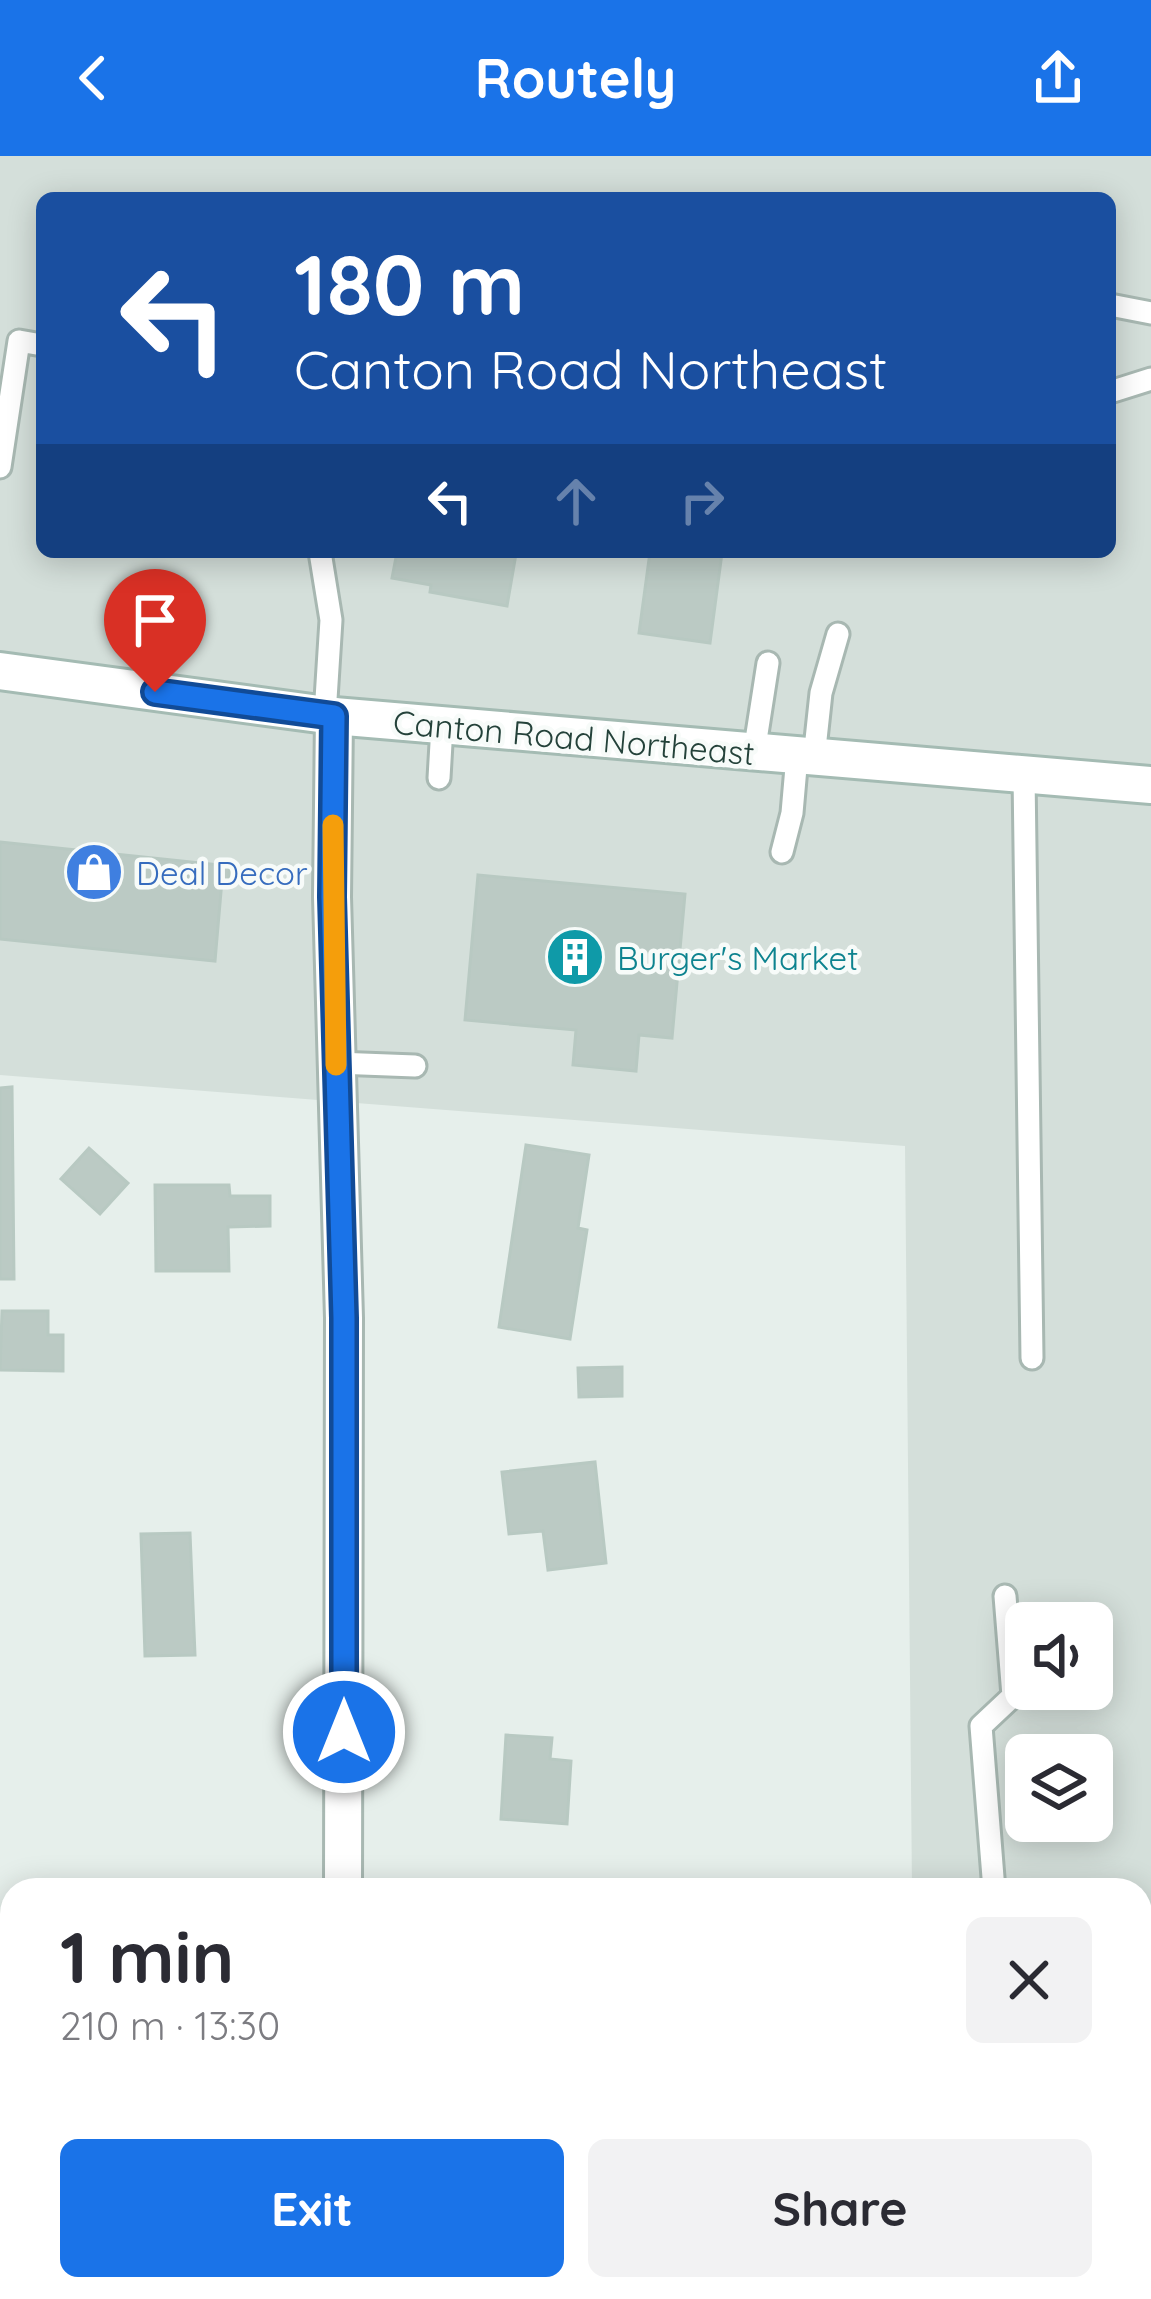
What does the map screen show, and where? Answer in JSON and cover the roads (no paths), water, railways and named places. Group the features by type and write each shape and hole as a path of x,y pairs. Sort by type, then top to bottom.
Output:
{"street":[{"name":"Canton Road Northeast","path":"0,671 329,716 1151,784"},
{"path":"329,716 344,1318 343,1878"}],"lane":[{"path":"1116,306 1151,313"},
{"path":"0,467 19,341 36,345"},
{"path":"1116,390 1151,379"},
{"path":"321,558 331,620 329,716"},
{"path":"782,852 838,634"},
{"path":"754,753 768,663"},
{"path":"439,778 442,726"},
{"path":"1024,775 1032,1358"},
{"path":"336,1063 415,1066"},
{"path":"993,1878 981,1726 1012,1696 1005,1596"}],"place":[{"name":"Deal Decor","path":"94,872"},
{"name":"Burger's Market","path":"575,957"}]}
